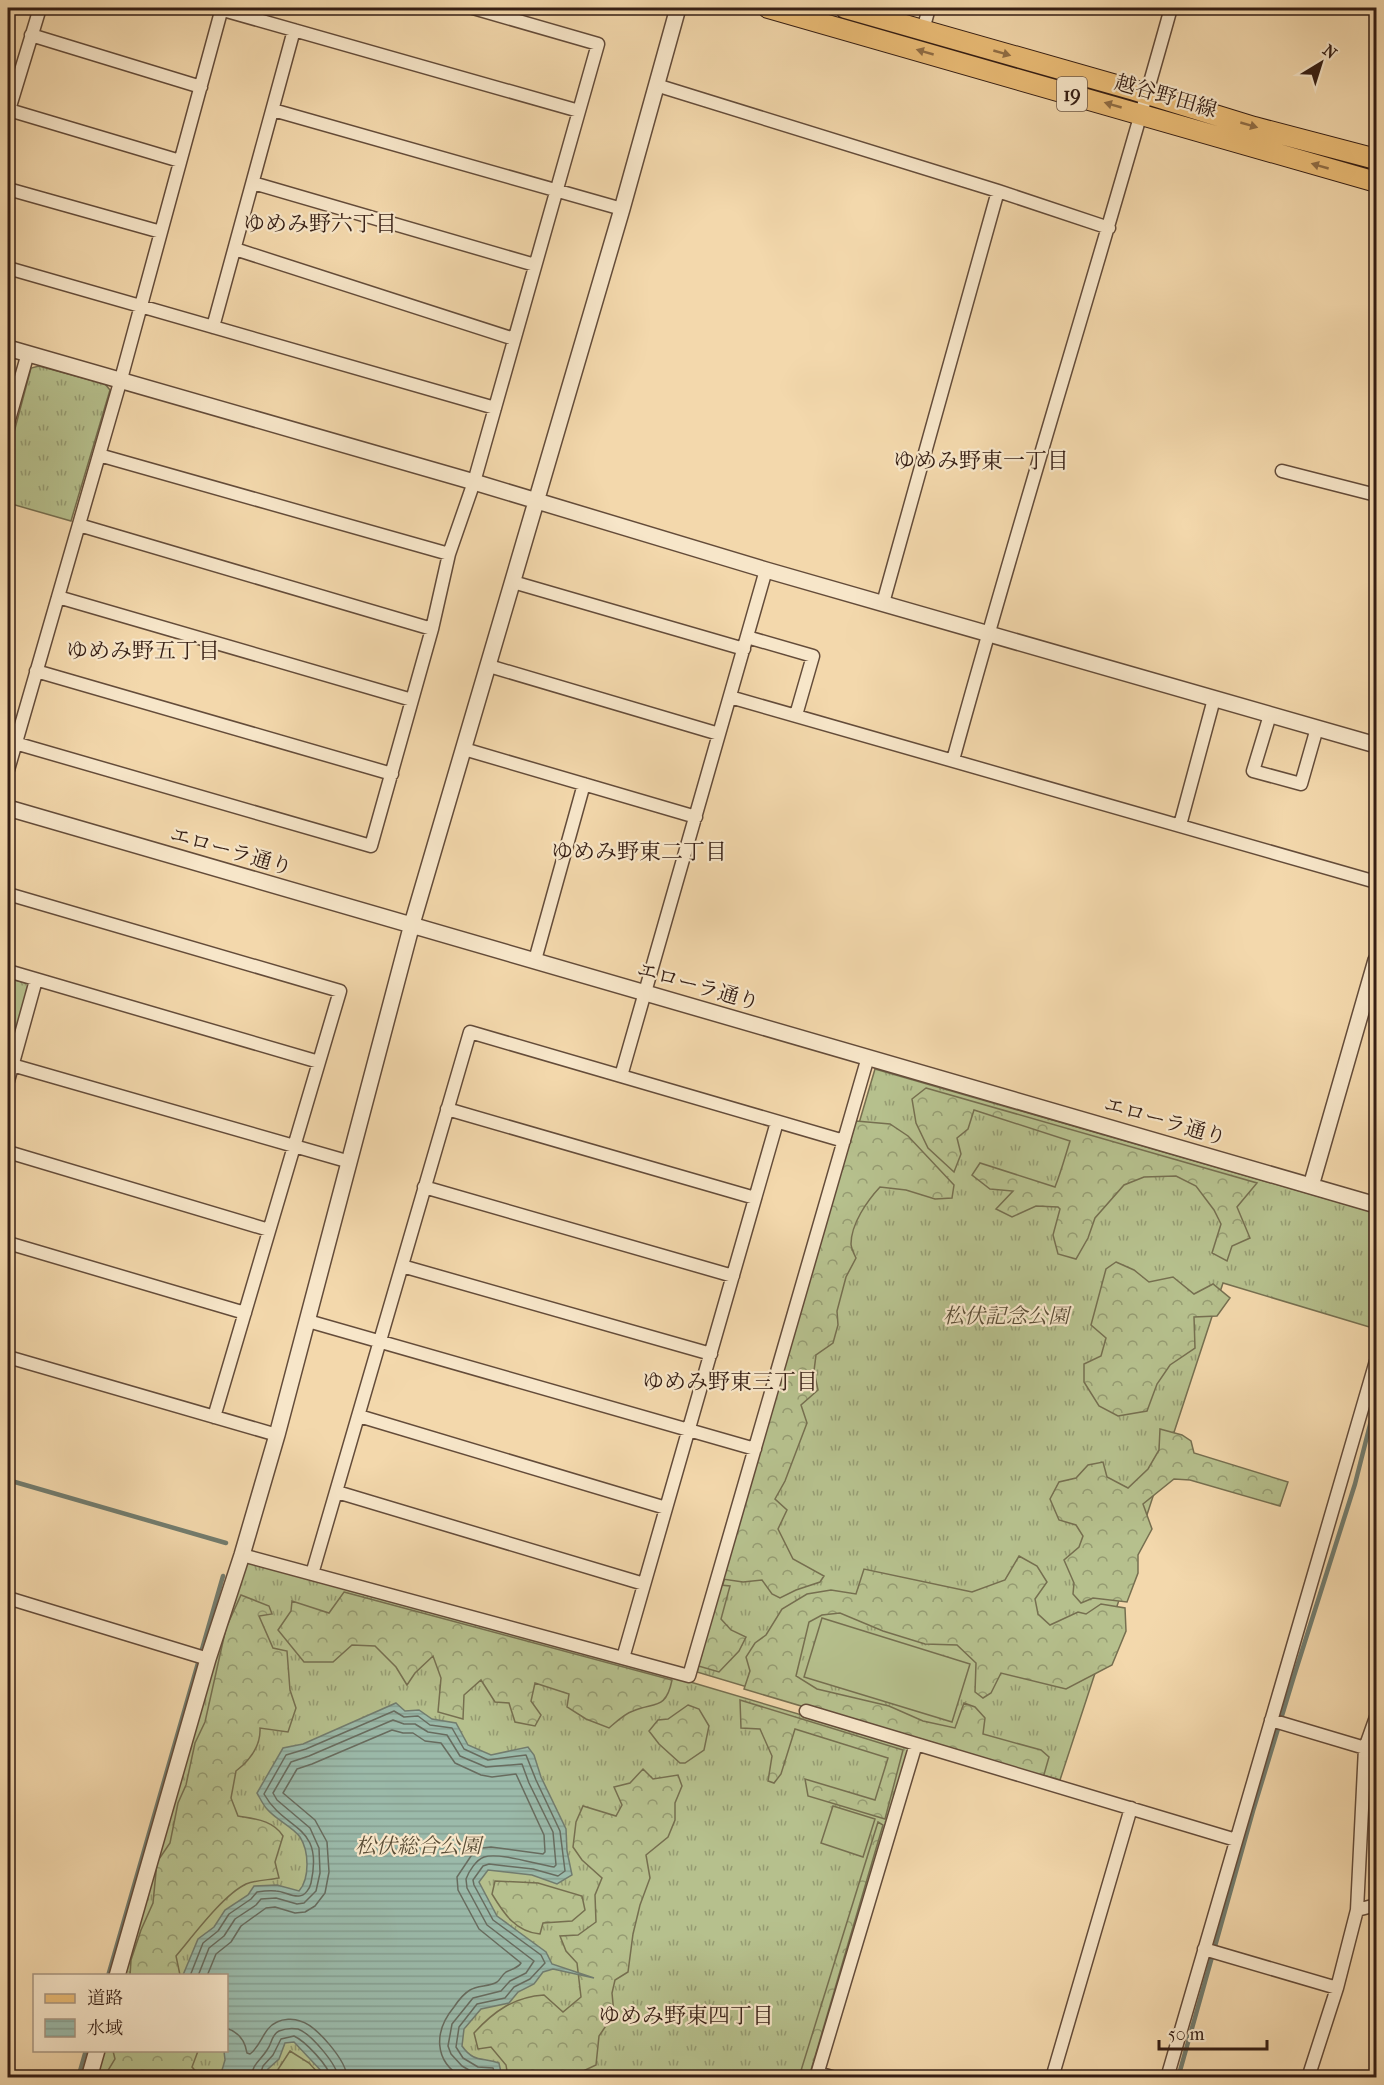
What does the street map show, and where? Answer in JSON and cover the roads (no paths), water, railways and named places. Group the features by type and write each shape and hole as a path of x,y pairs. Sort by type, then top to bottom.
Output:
{"main road":[{"name":"越谷野田線","path":"768,8 1377,182"},
{"name":"越谷野田線","path":"844,8 1147,94 1254,127 1376,154"}],"street":[{"path":"40,8 8,111 180,161"},
{"path":"8,770 12,742 36,671 121,380 201,87 220,8 579,111"},
{"path":"12,742 371,846 432,629 449,554 474,482 598,44 473,8"},
{"path":"118,1974 202,1658 242,1555 277,1435 412,924 622,210 678,8"},
{"path":"923,30 929,8"},
{"path":"953,760 1171,8"},
{"path":"213,327 294,30"},
{"path":"32,35 201,87"},
{"path":"656,85 998,191 1108,228"},
{"path":"273,110 622,210"},
{"path":"253,183 535,265"},
{"path":"8,189 161,232"},
{"path":"883,603 998,191"},
{"path":"235,249 514,339"},
{"path":"8,268 495,408"},
{"path":"8,348 474,482 766,570 1377,745"},
{"path":"8,423 28,353"},
{"path":"99,455 449,554"},
{"path":"1282,471 1377,495"},
{"path":"79,525 432,629"},
{"path":"621,1076 766,570"},
{"path":"513,582 746,643 813,656 796,715"},
{"path":"58,597 412,700"},
{"path":"489,666 719,734"},
{"path":"36,671 392,774"},
{"path":"730,697 1377,882"},
{"path":"1180,825 1214,699"},
{"path":"1270,715 1253,771 1301,784 1317,728"},
{"path":"464,749 696,817"},
{"path":"535,960 584,784"},
{"name":"エローラ通り","path":"8,808 1377,1205"},
{"path":"8,894 340,991 214,1417"},
{"path":"1311,1186 1377,960"},
{"path":"8,971 319,1062"},
{"path":"8,1081 36,980"},
{"path":"312,1574 338,1492 470,1032 844,1141"},
{"path":"242,1555 689,1676 868,1057"},
{"path":"12,1065 350,1162"},
{"path":"447,1109 755,1198"},
{"path":"623,1658 777,1122"},
{"path":"8,1152 269,1230"},
{"path":"424,1187 733,1276"},
{"path":"8,1243 245,1313"},
{"path":"402,1266 711,1353"},
{"path":"308,1321 755,1449"},
{"path":"8,1357 277,1435"},
{"path":"1167,2078 1377,1361"},
{"path":"359,1416 666,1508"},
{"path":"338,1492 644,1584"},
{"path":"8,1598 202,1658"},
{"path":"806,1711 1236,1840"},
{"path":"1308,2078 1337,1988 1357,1910 1365,1748 1377,1717"},
{"path":"1271,1720 1365,1748"},
{"path":"835,2078 817,2075 916,1744"},
{"path":"1052,2078 1131,1808"},
{"path":"1357,1910 1377,1905"},
{"path":"1204,1949 1337,1988"},
{"path":"89,2078 96,2052"}],"water":[{"path":"396,1703 405,1711 419,1710 432,1719 456,1723 468,1745 491,1755 528,1747 534,1755 541,1777 566,1829 567,1851 572,1875 557,1884 532,1875 488,1870 479,1882 497,1916 546,1952 552,1964 594,1978 553,1969 543,1972 534,1984 518,1992 509,2003 481,2009 464,2029 462,2046 474,2057 499,2063 502,2077 327,2077 294,2042 285,2043 279,2059 268,2069 264,2077 220,2077 225,2060 224,2052 228,2052 228,1974 183,1974 198,1939 214,1927 225,1910 248,1895 254,1886 277,1885 299,1891 303,1886 307,1872 307,1857 303,1843 293,1830 264,1806 257,1793 283,1748 303,1744"}],"waterway":[{"path":"1178,2078 1253,1811 1355,1484 1376,1401"},
{"path":"8,1480 226,1543"},
{"path":"109,1974 223,1576"},
{"path":"78,2078 85,2052"}],"district":[{"name":"ゆめみ野六丁目","path":"320,223"},
{"name":"ゆめみ野東一丁目","path":"981,460"},
{"name":"ゆめみ野五丁目","path":"143,650"},
{"name":"ゆめみ野東二丁目","path":"639,851"},
{"name":"ゆめみ野東三丁目","path":"730,1381"},
{"name":"ゆめみ野東四丁目","path":"686,2015"}],"park label":[{"name":"松伏記念公園","path":"1006,1316"},
{"name":"松伏総合公園","path":"418,1846"}]}
